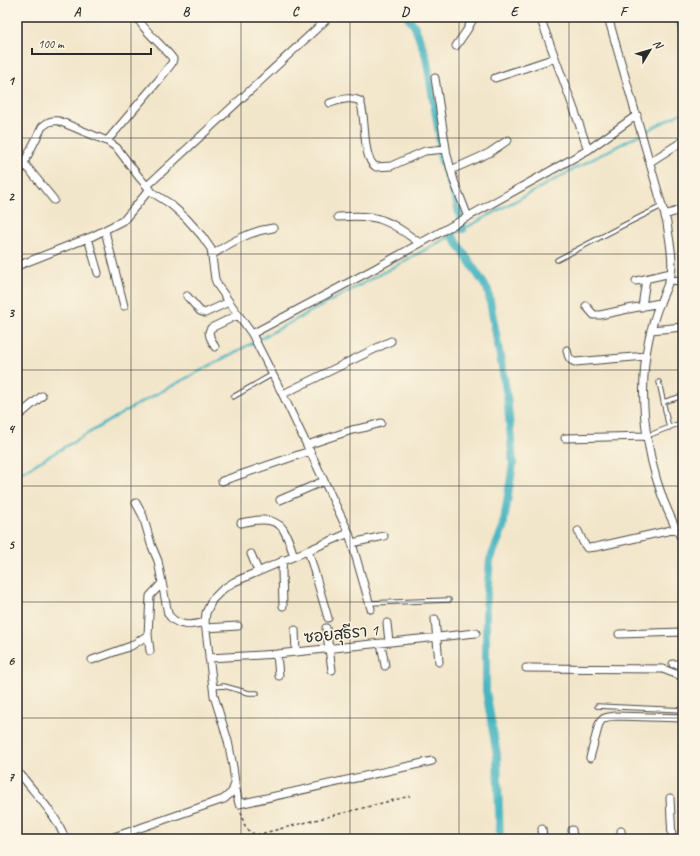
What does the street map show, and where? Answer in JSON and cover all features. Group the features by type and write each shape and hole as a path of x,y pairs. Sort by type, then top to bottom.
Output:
{"street":[{"path":"107,141 172,63 173,59 143,26 138,20 138,17"},
{"path":"456,46 474,17"},
{"path":"540,17 588,150"},
{"path":"608,17 665,215 671,257 670,276 651,330 644,369 645,406 647,436 658,488 683,542"},
{"path":"17,266 105,231 124,220 148,187 326,20"},
{"path":"495,78 555,58"},
{"path":"435,78 443,149 451,170 464,219"},
{"path":"330,103 350,99 360,101 364,121 367,153 370,162 376,167 391,166 425,151 443,149"},
{"path":"253,335 588,150 638,119"},
{"path":"17,177 42,127 53,120 107,141 117,148 153,193 169,203 186,218 202,236 210,248 215,279 218,286 253,335 283,394 348,532 370,606"},
{"path":"451,170 489,153 508,140"},
{"path":"650,162 683,141"},
{"path":"24,163 54,200"},
{"path":"665,215 683,209"},
{"path":"338,217 353,216 380,219 409,235 420,244"},
{"path":"212,255 247,235 260,230 273,228"},
{"path":"105,231 124,306"},
{"path":"88,238 98,273"},
{"path":"636,281 670,276 683,281"},
{"path":"642,307 646,279"},
{"path":"187,296 200,311 205,313 229,302"},
{"path":"586,306 594,315 600,315 660,304"},
{"path":"215,347 210,337 209,332 211,328 238,315"},
{"path":"651,330 683,327"},
{"path":"283,394 391,341"},
{"path":"567,350 569,358 575,362 646,356"},
{"path":"17,417 42,396"},
{"path":"222,481 352,430 381,423"},
{"path":"565,438 647,436"},
{"path":"280,500 324,481"},
{"path":"136,503 143,516 151,544 158,561 165,605 172,620 185,625 238,626"},
{"path":"241,523 265,519 278,524 282,529 294,556"},
{"path":"578,530 587,548 676,529"},
{"path":"348,532 234,582 223,589 212,600 206,613 205,625 214,696 228,740 239,804 432,761"},
{"path":"352,543 384,536"},
{"path":"308,550 328,618"},
{"path":"251,554 258,571"},
{"path":"283,606 282,571 284,560"},
{"path":"150,651 148,636 150,596 162,583"},
{"path":"435,619 439,662"},
{"path":"385,666 387,623"},
{"path":"326,628 332,670"},
{"path":"295,630 296,652"},
{"path":"619,634 683,632"},
{"name":"ซอยสุธีรา 1","path":"209,658 277,654 476,633"},
{"path":"92,660 131,646 148,636"},
{"path":"277,654 279,676"},
{"path":"673,664 683,664"},
{"path":"526,668 663,669 683,677"},
{"path":"590,758 599,724 606,717 683,718"},
{"path":"17,775 21,775 52,815 62,831 64,839"},
{"path":"108,839 118,838 224,799 232,792 235,783"},
{"path":"670,798 672,839"},
{"path":"542,829 543,839"},
{"path":"572,830 573,839"},
{"path":"621,831 622,839"}],"lane":[{"path":"557,260 663,206"},
{"path":"233,397 273,374"},
{"path":"659,382 669,428"},
{"path":"663,402 683,396"},
{"path":"647,436 683,422"},
{"path":"370,606 449,600"},
{"path":"213,687 224,686 249,693 257,693"},
{"path":"597,706 683,710"}],"path":[{"path":"239,804 245,826 249,831 256,835 410,796"}],"waterway":[{"path":"408,17 415,27 426,56 439,133 441,158 457,204 463,229"},
{"path":"677,17 683,29"},
{"path":"17,475 138,404 589,161 683,112"},
{"path":"452,235 488,290 507,395 513,463 503,528 490,560 486,606 486,691 497,755 500,839"}]}
